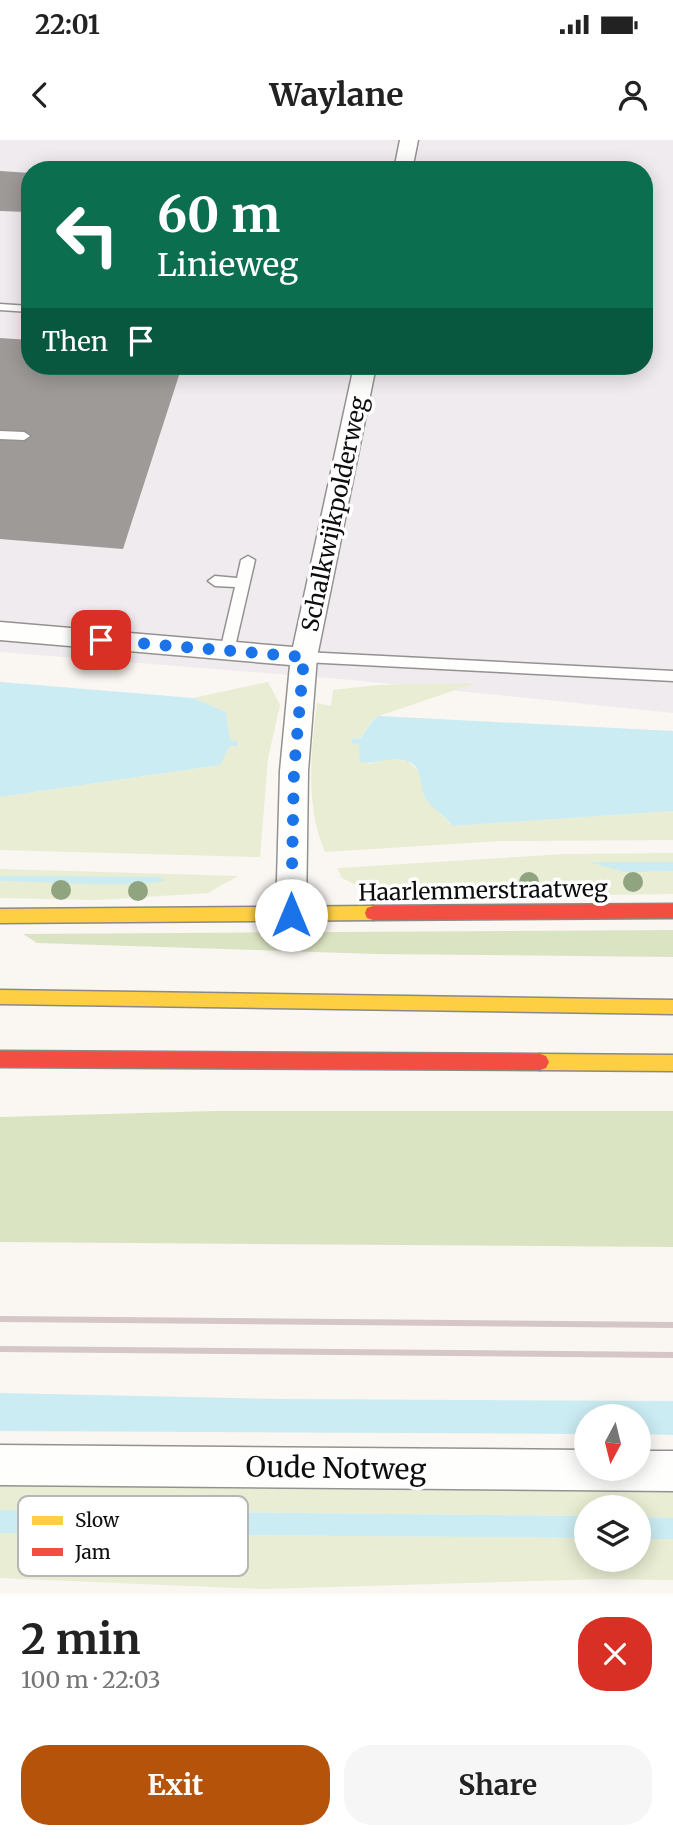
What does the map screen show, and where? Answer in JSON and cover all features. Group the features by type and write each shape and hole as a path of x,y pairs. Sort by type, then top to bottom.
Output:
{"main road":[{"name":"Haarlemmerstraatweg","path":"0,916 673,911"},
{"path":"0,997 673,1007"},
{"path":"0,1059 673,1063"}],"street":[{"path":"405,161 409,140"},
{"name":"Schalkwijkpolderweg","path":"291,915 294,771 304,657 362,375"},
{"path":"0,631 304,657"},
{"name":"Oude Notweg","path":"0,1465 673,1471"}],"lane":[{"path":"0,307 21,308"},
{"path":"0,435 24,436"},
{"path":"227,651 248,560"},
{"path":"215,581 243,583"},
{"path":"304,657 673,676"}],"shaded area":[{"path":"0,140 673,140 673,713 341,679 0,652"}],"green space":[{"path":"268,682 280,705 268,758 260,857 0,850 0,797 220,765 230,746 238,746 237,741 230,740 226,712 193,698"},
{"path":"476,683 379,716 373,719 360,739 352,738 351,742 359,744 369,764 389,758 407,761 421,773 426,799 453,826 673,811 673,840 500,841 325,852 314,816 312,797 317,703 331,706 333,690 377,685"},
{"path":"673,853 673,894 457,897 388,895 362,888 342,878 337,868 567,854"},
{"path":"0,869 238,876 208,893 97,900 0,898"},
{"path":"673,930 673,957 376,954 37,943 23,934"},
{"path":"214,1111 673,1111 673,1247 0,1242 0,1117"},
{"path":"0,1483 248,1489 673,1492 673,1518 651,1517 651,1495 574,1495 574,1516 248,1513 248,1496 18,1496 18,1510 0,1510"},
{"path":"0,1533 18,1533 18,1576 248,1576 248,1535 574,1538 574,1572 651,1572 651,1539 673,1539 673,1580 604,1579 263,1589 0,1578"}],"water":[{"path":"0,682 193,698 226,712 230,740 237,741 238,746 230,746 220,765 0,797"},
{"path":"379,716 673,731 673,811 453,826 426,799 418,771 410,762 397,759 360,762 359,744 351,743 352,738 360,739"},
{"path":"589,862 673,862 673,871 625,872"},
{"path":"0,876 159,877 165,880 135,884 86,884 0,881"},
{"path":"0,1393 282,1399 673,1401 673,1435 651,1434 651,1404 574,1404 574,1434 0,1431"},
{"path":"0,1510 18,1510 18,1533 0,1533"},
{"path":"248,1513 574,1516 574,1538 248,1535"},
{"path":"651,1517 673,1518 673,1539 651,1539"}],"building":[{"path":"0,171 21,172 21,212 0,211"},
{"path":"0,338 21,339 21,375 179,375 123,549 0,539"}],"railway":[{"path":"0,1319 673,1325"},
{"path":"0,1349 673,1355"}],"traffic: slow":[{"path":"0,916 373,913"},
{"path":"0,997 673,1007"},
{"path":"540,1062 673,1063"}],"traffic: jam":[{"path":"373,913 673,911"},
{"path":"0,1059 540,1062"}],"route":[{"path":"101,640 304,657 294,771 291,915"}]}
